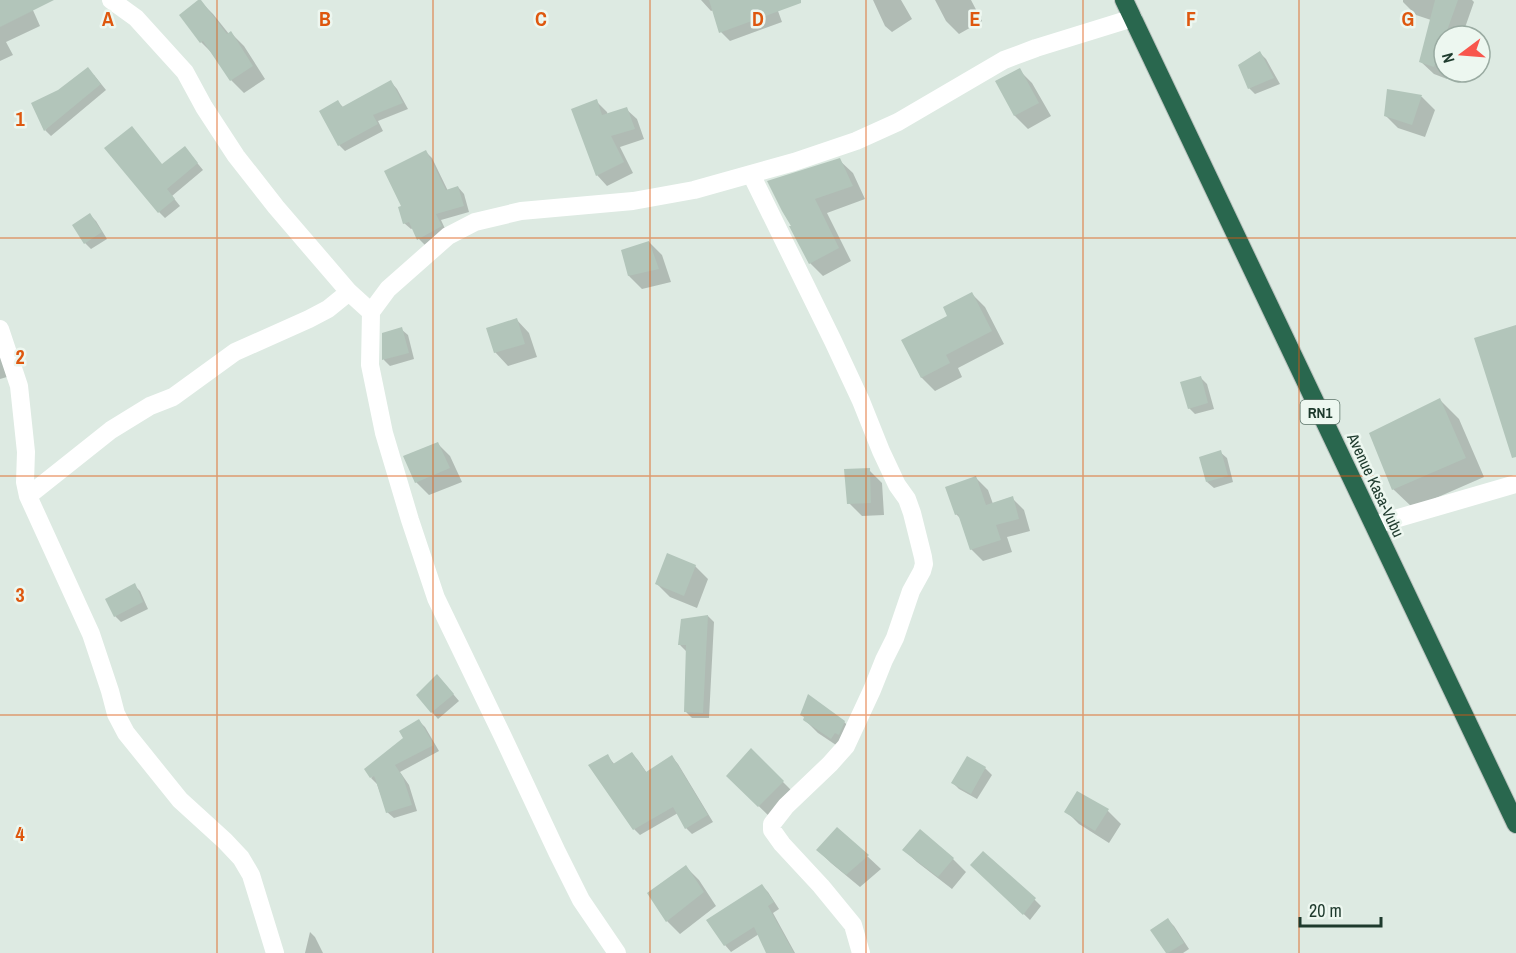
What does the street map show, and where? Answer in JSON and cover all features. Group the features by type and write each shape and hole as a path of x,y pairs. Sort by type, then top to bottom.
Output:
{"highway":[{"name":"Avenue Kasa-Vubu","path":"1124,0 1516,824"}],"street":[{"path":"111,0 136,18 185,72 204,107 236,156 276,207 349,292 371,312"},
{"path":"617,953 581,900 436,598 384,433 370,365 371,312 388,289 448,236 475,222 521,211 633,201 694,190 794,162 866,136 897,122 1004,60 1133,18"},
{"path":"751,174 838,351 897,485 907,499 924,564 911,591 895,638 846,746 786,806 772,824 772,830 782,844 853,925 861,953"},
{"path":"28,496 111,429 150,406 174,398 235,352 319,314 349,292"},
{"path":"0,329 19,386 26,452 25,482 28,496 91,634 116,714 126,733 180,800 241,858 251,875 275,953"},
{"path":"1374,525 1516,484"}],"building":[{"path":"0,0 54,0 0,27"},
{"path":"201,0 227,34 231,31 253,66 230,81 203,41 200,43 179,15"},
{"path":"709,0 801,0 801,3 719,33"},
{"path":"1435,0 1458,0 1449,24 1432,24 1432,66 1419,62"},
{"path":"1260,51 1274,78 1248,89 1238,65"},
{"path":"88,67 101,84 44,131 31,103 58,90"},
{"path":"1020,68 1039,103 1014,116 995,81"},
{"path":"391,80 403,103 373,115 378,124 338,146 319,111 338,100 342,107"},
{"path":"1387,89 1422,95 1412,125 1384,116"},
{"path":"597,99 602,115 627,107 635,129 611,136 624,162 596,176 571,109"},
{"path":"132,126 162,164 185,146 198,163 167,189 175,199 158,213 104,148"},
{"path":"426,150 446,190 458,186 464,206 436,214 442,226 417,240 409,222 403,224 398,207 401,206 384,171"},
{"path":"840,158 853,186 815,199 839,248 809,264 767,181"},
{"path":"90,213 102,232 84,244 72,225"},
{"path":"649,241 659,269 628,276 621,250"},
{"path":"972,292 992,331 946,355 950,363 921,378 901,340 947,316 943,307"},
{"path":"517,318 525,344 494,353 486,328"},
{"path":"1516,325 1516,457 1512,458 1474,338"},
{"path":"402,327 409,353 382,360 382,333"},
{"path":"1201,376 1208,403 1188,409 1180,382"},
{"path":"1440,398 1466,458 1392,490 1369,433"},
{"path":"438,442 450,468 415,483 403,456"},
{"path":"1221,450 1228,476 1206,482 1199,457"},
{"path":"870,468 871,503 847,504 844,469"},
{"path":"976,476 986,505 1013,496 1019,519 996,525 1001,540 970,550 958,514 955,515 945,487"},
{"path":"667,553 696,565 684,596 655,584"},
{"path":"135,583 143,602 114,617 105,599"},
{"path":"708,615 703,713 684,712 686,645 678,645 681,619"},
{"path":"437,674 454,694 431,713 416,695"},
{"path":"808,694 845,721 839,735 835,733 831,739 803,720 804,717 800,715"},
{"path":"419,719 434,745 395,765 403,777 412,805 386,813 374,776 370,778 364,769 403,738 399,731"},
{"path":"751,748 784,781 758,807 726,776"},
{"path":"632,752 646,772 672,755 708,815 685,829 673,807 633,830 588,765 608,754 613,764"},
{"path":"967,756 986,767 971,794 951,783"},
{"path":"1077,791 1109,809 1095,831 1064,812"},
{"path":"837,827 869,855 846,875 816,850"},
{"path":"920,829 954,858 938,877 902,850"},
{"path":"983,851 1036,898 1023,915 970,865"},
{"path":"686,865 704,892 666,922 647,893"},
{"path":"762,884 774,902 768,906 794,953 766,953 754,927 724,946 706,920"},
{"path":"1168,918 1184,943 1166,953 1150,930"}]}
